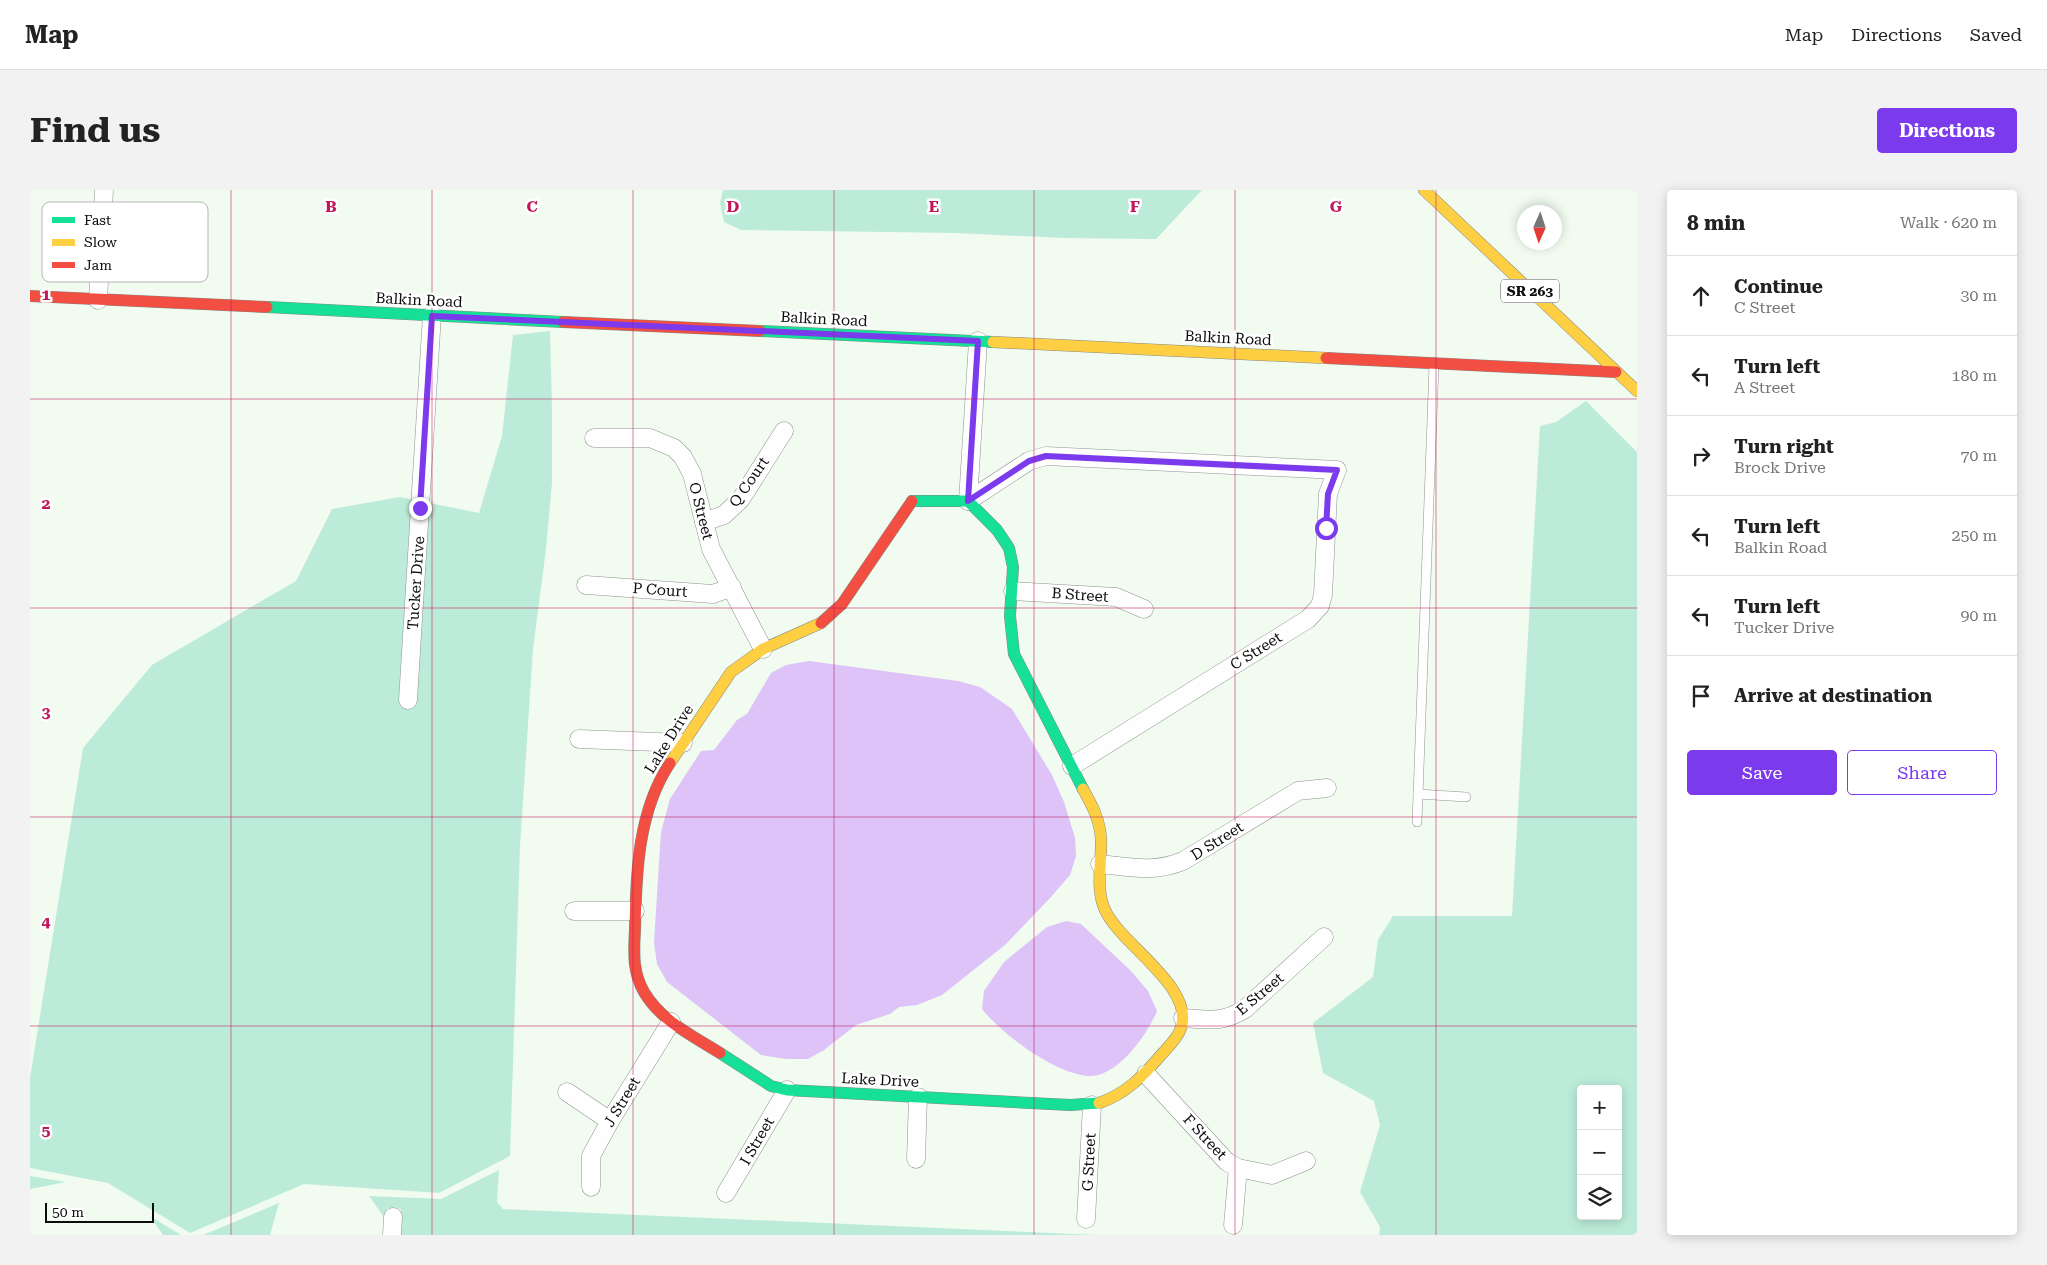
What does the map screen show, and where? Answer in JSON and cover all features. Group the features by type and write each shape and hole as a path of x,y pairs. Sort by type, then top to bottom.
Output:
{"street":[{"name":"SR 263","path":"1424,190 1637,391"},
{"path":"98,300 99,282"},
{"name":"Balkin Road","path":"30,296 1616,372"},
{"name":"Tucker Drive","path":"408,700 432,316"},
{"path":"978,341 968,501 1006,542 1012,561 1013,591 1010,616 1014,654 1099,823 1102,841 1100,889 1104,909 1110,920 1164,979 1180,1001 1183,1018"},
{"name":"Q Court","path":"704,522 724,516 741,499 784,431"},
{"name":"O Street","path":"594,438 650,438 674,448 683,457 692,474 711,549 764,649"},
{"name":"C Street","path":"968,501 1029,461 1046,456 1337,470 1328,494 1323,595 1315,612 1308,620 1072,766"},
{"name":"Lake Drive","path":"968,501 912,501 842,604 819,625 764,649 731,672 663,774 654,792 646,816 640,845 635,911 634,965 637,978 650,1001 671,1022 771,1086 787,1090 1092,1105 1118,1095 1146,1074 1180,1031 1183,1018"},
{"name":"P Court","path":"586,585 713,594 732,587"},
{"name":"B Street","path":"1013,591 1116,597 1144,609"},
{"path":"579,739 683,743"},
{"name":"D Street","path":"1100,864 1152,869 1168,868 1183,862 1298,791 1327,788"},
{"path":"574,911 635,911"},
{"name":"E Street","path":"1183,1018 1210,1021 1225,1020 1234,1016 1245,1009 1324,937"},
{"name":"J Street","path":"591,1186 591,1156 610,1121 671,1022"},
{"name":"F Street","path":"1146,1074 1227,1162 1238,1168 1272,1175 1306,1161"},
{"name":"I Street","path":"726,1193 787,1090"},
{"path":"567,1092 610,1121"},
{"path":"916,1159 918,1097"},
{"name":"G Street","path":"1086,1219 1092,1105"},
{"path":"1233,1225 1238,1168"},
{"path":"392,1235 393,1217"}],"lane":[{"path":"1417,822 1434,363"},
{"path":"1418,794 1466,797"}],"green space":[{"path":"723,190 1202,190 1156,239 1063,238 956,233 741,230 724,222 720,203"},
{"path":"550,331 552,483 546,549 533,649 520,846 510,1156 439,1193 304,1184 190,1233 108,1183 30,1168 30,1078 83,748 152,665 296,581 332,509 400,497 479,513 502,436 513,335"},
{"path":"1586,401 1637,452 1637,1235 1379,1235 1380,1227 1360,1192 1380,1125 1374,1101 1323,1073 1313,1023 1373,977 1378,940 1393,916 1512,916 1540,426 1556,422"},
{"path":"499,1170 497,1202 503,1209 1097,1235 399,1235 401,1209 387,1208 386,1220 369,1196 441,1199"},
{"path":"30,1176 66,1182 30,1189"},
{"path":"279,1203 270,1235 203,1235"},
{"path":"150,1216 181,1235 163,1235"}],"shaded area":[{"path":"809,661 958,681 980,687 1012,709 1052,775 1064,802 1075,838 1076,856 1070,875 1005,945 942,995 917,1005 899,1007 890,1014 856,1025 824,1050 808,1059 786,1059 761,1055 667,982 657,964 654,943 661,832 670,799 701,751 714,750 737,720 747,714 771,673 786,665"},
{"path":"1066,921 1081,924 1131,971 1148,991 1157,1011 1146,1032 1130,1053 1120,1063 1099,1075 1088,1076 1075,1073 1045,1060 1016,1041 982,1009 984,991 1004,962 1047,927"}],"traffic: fast":[{"path":"267,307 563,322"},
{"path":"760,331 993,342"},
{"path":"912,501 968,501 997,530 1009,548 1013,567 1010,616 1014,654 1083,789"},
{"path":"720,1053 771,1086 787,1090 1070,1105 1099,1103"}],"traffic: slow":[{"path":"1424,190 1637,391"},
{"path":"993,342 1326,358"},
{"path":"670,763 731,672 763,649 821,623"},
{"path":"1083,789 1099,825 1101,848 1100,893 1105,910 1113,923 1167,982 1177,997 1182,1013 1181,1028 1178,1035 1148,1070 1118,1095 1099,1103"}],"traffic: jam":[{"path":"30,296 267,307"},
{"path":"563,322 760,331"},
{"path":"1326,358 1616,372"},
{"path":"821,623 842,604 912,501"},
{"path":"670,763 651,801 641,843 635,908 634,953 637,976 651,1002 668,1020 720,1053"}],"route":[{"path":"420,508 432,316 978,341 968,501 1029,461 1046,456 1337,470 1328,494 1326,528"}]}
